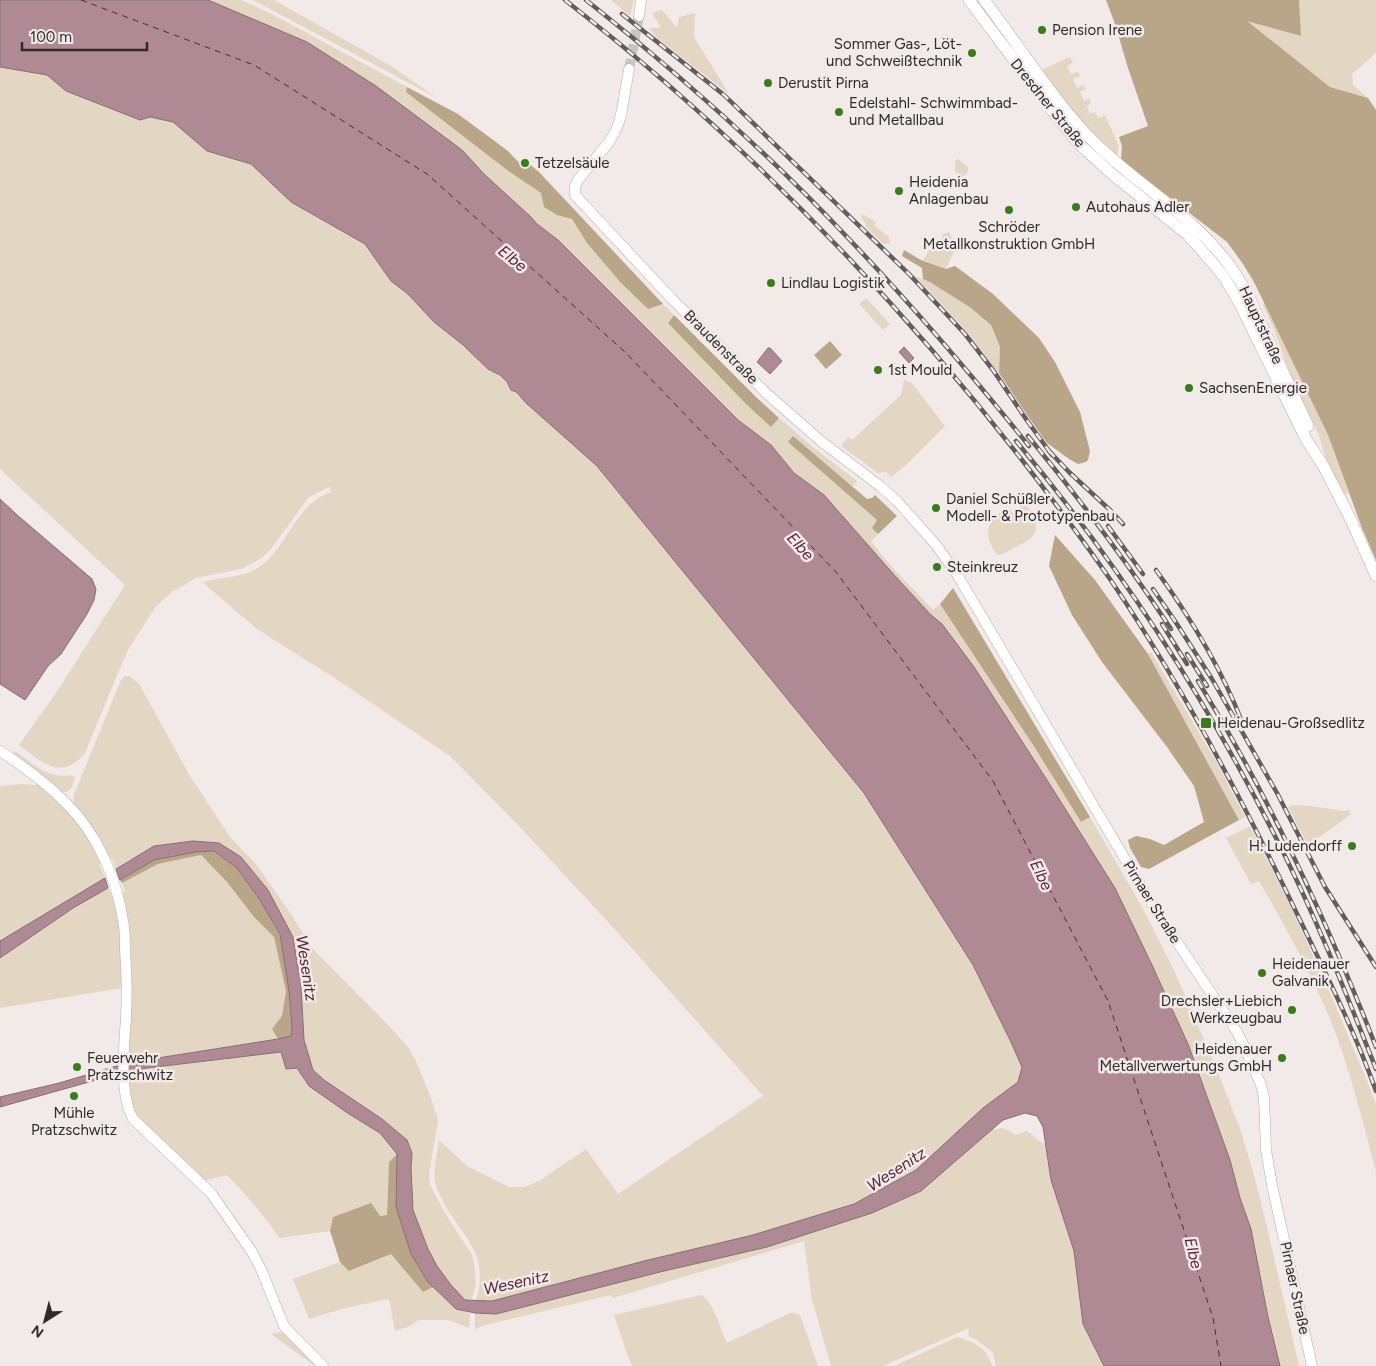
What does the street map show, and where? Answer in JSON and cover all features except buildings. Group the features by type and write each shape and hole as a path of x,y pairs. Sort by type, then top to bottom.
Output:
{"main road":[{"name":"Dresdner Straße","path":"969,0 1079,144 1112,174 1166,209"},
{"name":"Dresdner Straße","path":"984,0 1085,133 1166,209"},
{"name":"Hauptstraße","path":"1166,209 1198,229 1232,268 1242,284 1312,436 1324,467 1361,541 1376,576"}],"street":[{"path":"639,16 641,0"},
{"name":"Braudenstraße","path":"629,69 619,122 609,142 578,180 575,186 575,195 671,298 766,393 822,442 879,486"},
{"name":"Pirnaer Straße","path":"879,486 897,501 918,523 958,576 1148,896 1237,1032 1245,1048 1261,1085 1264,1098 1266,1150 1272,1185 1312,1366"},
{"path":"0,751 38,777 66,803 96,843 118,895 124,922 127,988 123,1062 128,1110 133,1119 211,1193 252,1252 284,1326 323,1366"}],"shaded area":[{"path":"208,0 241,0 268,12 407,87 406,92 507,170 541,193 557,215 572,219 587,243 621,283 648,309 663,304 674,315 668,322 771,426 779,418 857,481 852,486 793,436 789,442 877,520 872,528 878,534 871,542 933,610 940,604 1035,748 1081,822 1090,817 1142,907 1173,968 1216,1067 1240,1129 1266,1223 1299,1366 1280,1366 1268,1317 1251,1229 1230,1160 1188,1044 1115,888 974,667 942,624 930,615 824,495 794,473 771,445 738,420 558,240 537,224 484,174 376,86 307,42"},
{"path":"253,0 274,0 391,66 437,98"},
{"path":"611,0 633,0 630,16"},
{"path":"1106,0 1299,0 1301,36 1247,21 1330,87 1368,98 1376,110 1376,560 1362,528 1328,435 1254,282 1243,264 1227,242 1121,160 1122,146 1119,137 1148,126"},
{"path":"1299,0 1376,0 1376,53 1352,74 1353,85 1368,98 1330,87 1245,20 1300,36"},
{"path":"662,10 677,28 679,17 695,13 694,37 729,94 657,38 649,28 661,28 652,13"},
{"path":"1070,57 1073,63 1067,66 1071,74 1078,72 1080,76 1073,79 1077,88 1083,85 1086,89 1080,92 1084,101 1089,98 1091,103 1087,106 1090,114 1095,112 1098,118 1105,116 1119,146 1117,156 1088,129 1041,70"},
{"path":"0,67 47,75 66,91 150,117 173,122 207,151 251,164 291,202 365,244 391,281 408,294 434,322 502,377 513,392 597,466 864,793 973,966 1022,1067 1018,1082 983,1108 916,1170 854,1204 753,1235 648,1260 492,1301 476,1301 480,1272 478,1260 468,1240 446,1207 436,1186 435,1169 439,1140 467,1166 509,1187 525,1187 541,1180 586,1149 618,1194 763,1096 620,935 521,828 450,756 336,679 257,629 203,582 243,574 256,569 273,554 308,506 331,492 329,487 309,497 262,558 241,569 196,578 172,592 156,606 129,648 85,753 76,762 60,768 52,766 36,758 19,745 56,693 125,585 0,469"},
{"path":"407,87 458,114 508,151 524,168 528,163 539,172 663,304 648,309 621,283 587,243 572,219 557,215 544,207 541,193 507,170 406,92"},
{"path":"957,159 968,168 968,172 964,176 959,175 955,171"},
{"path":"862,214 876,222 874,225 889,237 890,244 883,244 865,226 866,224 861,218"},
{"path":"949,232 956,247 946,269 923,260 934,245 940,243 943,234"},
{"path":"904,250 921,260 946,269 955,266 993,294 1039,338 1055,362 1080,412 1090,451 1086,462 1078,464 1047,443 999,373 1000,347 991,325 971,308 923,279 922,268 902,256"},
{"path":"915,276 930,282 971,308 991,325 1000,347 999,373 964,328"},
{"path":"866,298 890,324 883,330 859,304"},
{"path":"1265,303 1328,435 1349,494 1343,494 1326,459 1318,433 1290,374 1263,305"},
{"path":"674,315 779,418 771,427 746,404 668,323"},
{"path":"830,341 842,355 826,369 814,355"},
{"path":"904,380 911,382 945,426 906,465 891,477 886,472 878,473 841,446 848,437 852,440 901,395"},
{"path":"793,436 867,499 875,495 897,516 878,534 872,528 877,520 788,442"},
{"path":"1022,504 1027,505 1035,521 1036,530 1034,534 1031,538 1012,549 999,555 996,554 988,534 991,524 1005,507 1013,513"},
{"path":"1055,535 1095,580 1148,654 1239,820 1149,869 1141,867 1130,848 1128,840 1136,836 1164,845 1204,822 1194,786 1167,747 1102,662 1072,615 1049,566"},
{"path":"953,588 1090,817 1081,822 1035,748 940,604"},
{"path":"1151,652 1217,763 1245,817 1239,820 1148,654"},
{"path":"125,676 130,676 139,684 190,776 230,837 255,863 291,914 311,947 387,1024 408,1047 416,1061 438,1120 429,1175 430,1185 446,1215 472,1255 476,1286 471,1300 465,1300 451,1285 437,1266 428,1249 413,1210 412,1153 407,1140 382,1119 324,1080 313,1070 304,1040 301,986 293,937 219,843 130,859 116,869 100,840 73,804 74,795 120,682"},
{"path":"15,751 48,773 75,777 72,787 67,792 62,792 12,755"},
{"path":"39,785 64,807 92,844 101,863 99,864 105,878 0,941 0,786"},
{"path":"1293,805 1349,810 1351,814 1307,844 1288,807"},
{"path":"1250,826 1287,899 1331,995 1376,1104 1376,1172 1349,1072 1328,1014 1278,913 1259,881 1251,884 1226,838"},
{"path":"214,851 237,868 260,900 280,934 289,991 291,1036 278,1039 272,1029 282,1016 286,991 274,937 254,917 227,882 201,855 158,864 122,883 120,880 154,860 195,852"},
{"path":"201,855 227,882 254,917 274,937 286,991 283,1016 272,1029 278,1039 127,1064 131,950 128,920 122,893 125,892 122,883 158,864"},
{"path":"108,888 112,897 114,897 120,922 123,955 122,988 0,1008 0,958 73,908"},
{"path":"281,1051 297,1068 309,1086 380,1133 397,1154 389,1162 387,1215 333,1217 330,1231 279,1238 248,1197 227,1175 203,1181 138,1118 131,1102 128,1072"},
{"path":"1001,1128 1015,1135 1027,1131 1045,1144 1051,1180 1074,1251 1083,1324 1104,1366 996,1366 993,1353 976,1339 968,1336 969,1328 883,1366 831,1366 812,1300 804,1241 613,1298 611,1295 481,1326 475,1330 475,1313 496,1314 767,1247 872,1213 921,1191 992,1129"},
{"path":"397,1154 396,1207 411,1254 433,1287 423,1292 391,1254 349,1271 340,1262 330,1231 333,1217 371,1203 380,1216 387,1215 389,1162"},
{"path":"391,1254 423,1292 433,1287 456,1309 470,1313 469,1328 448,1320 419,1320 410,1326 395,1331 389,1299 345,1308 309,1319 293,1279 340,1262 350,1271"},
{"path":"701,1295 713,1309 727,1343 790,1313 800,1315 818,1366 632,1366 614,1315"},
{"path":"279,1332 285,1334 317,1366 271,1334"},
{"path":"957,1337 979,1346 987,1354 992,1366 894,1366"}],"water":[{"name":"Elbe","path":"0,0 208,0 307,42 376,86 462,150 484,174 537,224 558,240 738,420 771,445 794,473 824,495 896,577 930,614 942,624 974,667 1115,888 1188,1044 1230,1160 1251,1229 1268,1317 1280,1366 1104,1366 1083,1324 1074,1251 1051,1180 1043,1127 1037,1116 1025,1113 1003,1120 921,1191 872,1213 767,1247 496,1314 475,1313 456,1309 428,1282 411,1254 396,1207 397,1154 380,1133 309,1086 297,1068 286,1069 281,1052 147,1068 128,1072 127,1064 139,1061 291,1036 289,991 280,934 260,900 237,868 214,851 195,852 154,860 120,880 116,869 154,846 193,841 219,843 241,857 268,890 293,937 301,986 304,1040 313,1070 324,1080 382,1119 407,1140 412,1153 413,1210 428,1249 437,1266 465,1300 492,1301 648,1260 753,1235 854,1204 916,1170 983,1108 1018,1082 1022,1067 973,965 864,793 597,466 516,392 511,390 507,382 500,375 488,369 463,345 434,322 408,294 391,281 365,244 291,202 251,164 207,151 173,122 150,117 140,120 66,91 47,75 0,67"},
{"path":"904,347 914,358 909,363 899,352"},
{"path":"768,348 782,361 770,374 757,362"},
{"path":"0,499 92,579 96,589 94,600 87,614 61,654 48,666 25,700 0,684"},
{"path":"105,878 108,888 73,908 0,958 0,941"},
{"path":"120,1065 121,1073 0,1107 0,1097 59,1083"}],"ferry route":[{"path":"81,0 254,65 427,174 625,352 836,572 993,781 1108,1001 1213,1318 1221,1366"}],"tunnel":[{"path":"629,69 639,16"}],"railway":[{"path":"565,0 690,104 808,216 919,335 1022,460 1068,520 1112,582 1164,664 1189,705 1235,790 1258,833 1330,983 1359,1047 1376,1091"},
{"path":"586,0 721,114 817,206 918,314 1029,446"},
{"path":"622,14 724,95 909,274 965,334 993,370 1052,455"},
{"path":"1028,436 1102,531 1171,629"},
{"path":"1016,441 1089,534 1123,582 1188,680 1218,731 1247,782 1302,892 1376,1069"},
{"path":"1049,451 1123,524"},
{"path":"1108,526 1143,574"},
{"path":"1156,570 1181,606 1215,662 1242,722"},
{"path":"1153,589 1212,679 1277,793 1325,887 1376,967"},
{"path":"1162,624 1187,664"},
{"path":"1187,654 1207,686"},
{"path":"1198,681 1273,814 1338,953 1376,1047"}],"place":[{"name":"Pension Irene","path":"1042,30"},
{"name":"Sommer Gas-, Löt- und Schweißtechnik","path":"972,53"},
{"name":"Derustit Pirna","path":"768,83"},
{"name":"Edelstahl- Schwimmbad- und Metallbau","path":"839,112"},
{"name":"Tetzelsäule","path":"525,163"},
{"name":"Heidenia Anlagenbau","path":"899,191"},
{"name":"Autohaus Adler","path":"1076,207"},
{"name":"Schröder Metallkonstruktion GmbH","path":"1009,210"},
{"name":"Lindlau Logistik","path":"771,283"},
{"name":"1st Mould","path":"878,370"},
{"name":"SachsenEnergie","path":"1189,388"},
{"name":"Daniel Schüßler Modell- & Prototypenbau","path":"936,508"},
{"name":"Steinkreuz","path":"937,567"},
{"name":"Heidenau-Großsedlitz","path":"1206,723"},
{"name":"H. Ludendorff","path":"1352,846"},
{"name":"Heidenauer Galvanik","path":"1262,973"},
{"name":"Drechsler+Liebich Werkzeugbau","path":"1292,1010"},
{"name":"Heidenauer Metallverwertungs GmbH","path":"1282,1058"},
{"name":"Feuerwehr Pratzschwitz","path":"77,1067"},
{"name":"Mühle Pratzschwitz","path":"74,1096"}],"water label":[{"name":"Wesenitz","path":"307,968"},
{"name":"Wesenitz","path":"896,1169"},
{"name":"Wesenitz","path":"516,1282"}]}
